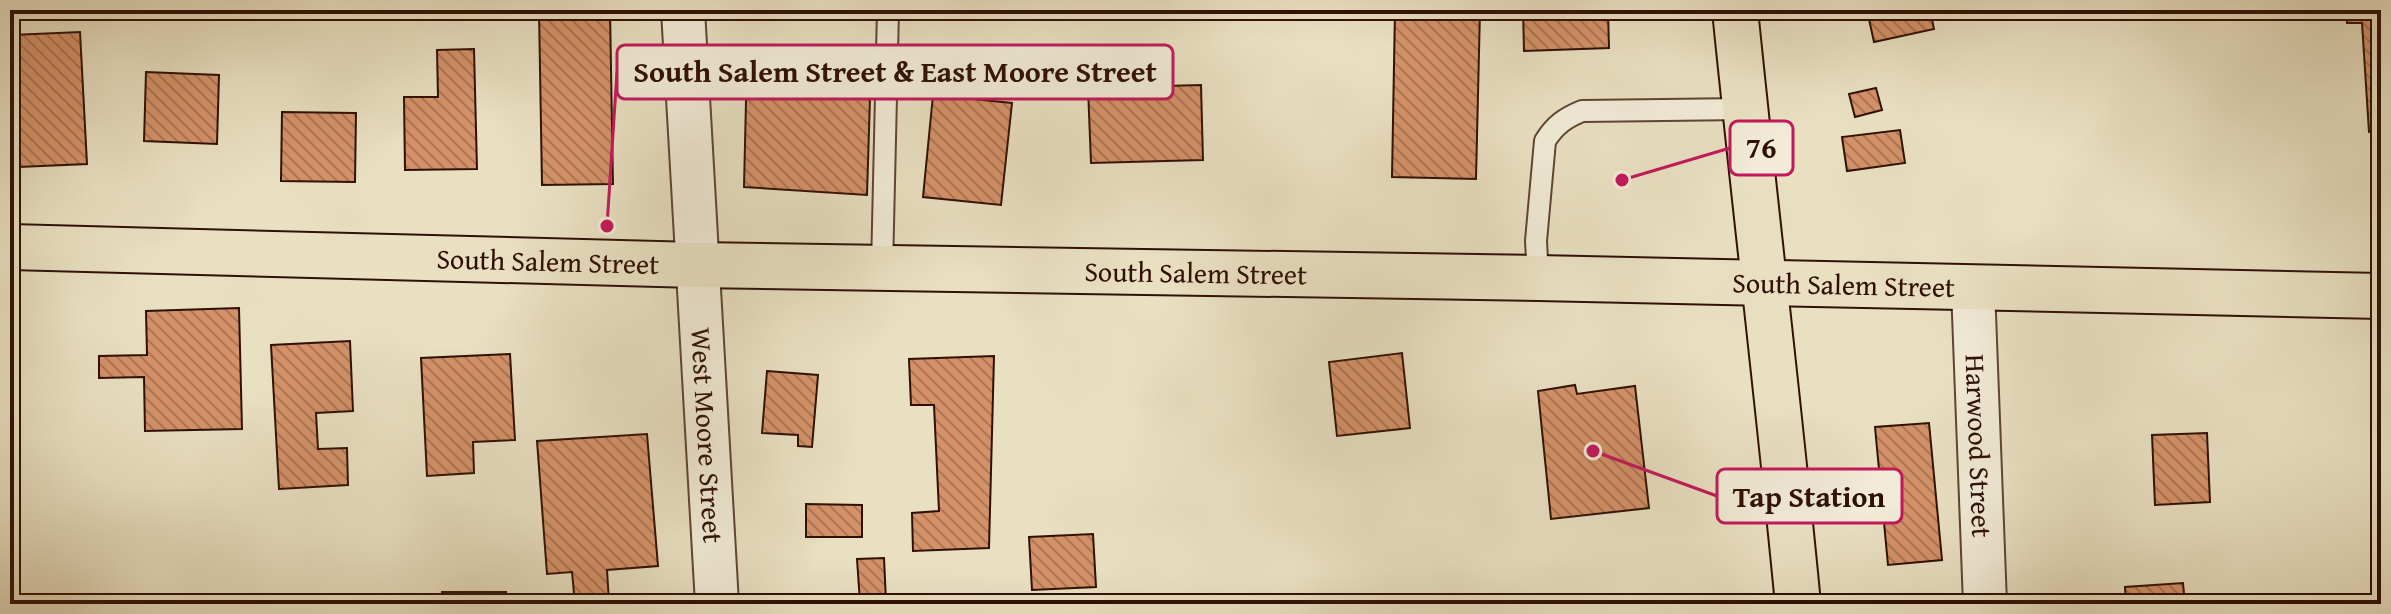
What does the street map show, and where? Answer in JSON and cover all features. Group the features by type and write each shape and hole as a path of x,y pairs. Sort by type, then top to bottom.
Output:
{"main road":[{"path":"1735,10 1798,604"},
{"name":"South Salem Street","path":"10,247 696,265 1538,278 2381,296"}],"street":[{"name":"West Moore Street","path":"683,10 717,604"},
{"name":"Harwood Street","path":"1973,288 1985,604"}],"lane":[{"path":"882,268 888,10"},
{"path":"1538,278 1536,241 1545,141 1552,128 1564,118 1582,111 1745,109"}],"building":[{"path":"539,10 610,10 613,184 542,185"},
{"path":"1395,10 1480,10 1476,179 1392,177"},
{"path":"1523,10 1608,10 1609,48 1524,51"},
{"path":"1867,10 1930,10 1934,29 1874,42"},
{"path":"2346,10 2381,10 2381,131 2369,132 2362,23 2347,23"},
{"path":"80,32 87,164 19,167 12,35"},
{"path":"474,49 477,169 405,170 404,97 438,97 437,50"},
{"path":"747,58 871,65 867,195 744,187"},
{"path":"146,72 219,75 217,144 144,141"},
{"path":"1201,85 1203,160 1091,163 1088,88"},
{"path":"1876,88 1882,110 1855,117 1849,94"},
{"path":"933,95 1012,103 1001,205 923,197"},
{"path":"282,112 356,113 355,182 281,181"},
{"path":"1900,130 1905,163 1847,171 1842,137"},
{"path":"239,308 242,429 145,431 144,377 99,378 99,356 147,355 146,311"},
{"path":"350,341 353,411 316,413 318,449 347,448 348,485 279,489 271,345"},
{"path":"1402,353 1410,428 1337,436 1329,362"},
{"path":"510,354 515,440 473,442 474,473 427,476 421,358"},
{"path":"994,356 989,548 913,551 912,513 939,511 934,405 911,405 909,359"},
{"path":"767,371 818,375 812,447 798,446 798,435 762,433"},
{"path":"1575,385 1577,394 1635,386 1649,508 1551,519 1538,391"},
{"path":"1929,423 1942,560 1888,565 1875,427"},
{"path":"2207,433 2210,502 2155,505 2152,435"},
{"path":"647,434 658,566 607,570 609,602 575,604 572,572 547,574 537,441"},
{"path":"806,504 862,505 862,537 806,537"},
{"path":"1093,534 1096,587 1032,590 1029,537"},
{"path":"884,558 886,601 860,602 857,559"},
{"path":"2183,583 2185,604 2126,604 2125,587"},
{"path":"442,592 506,592 506,604 442,604"}],"place":[{"name":"76","path":"1622,180"},
{"name":"South Salem Street & East Moore Street","path":"607,226"},
{"name":"Tap Station","path":"1593,451"}]}
